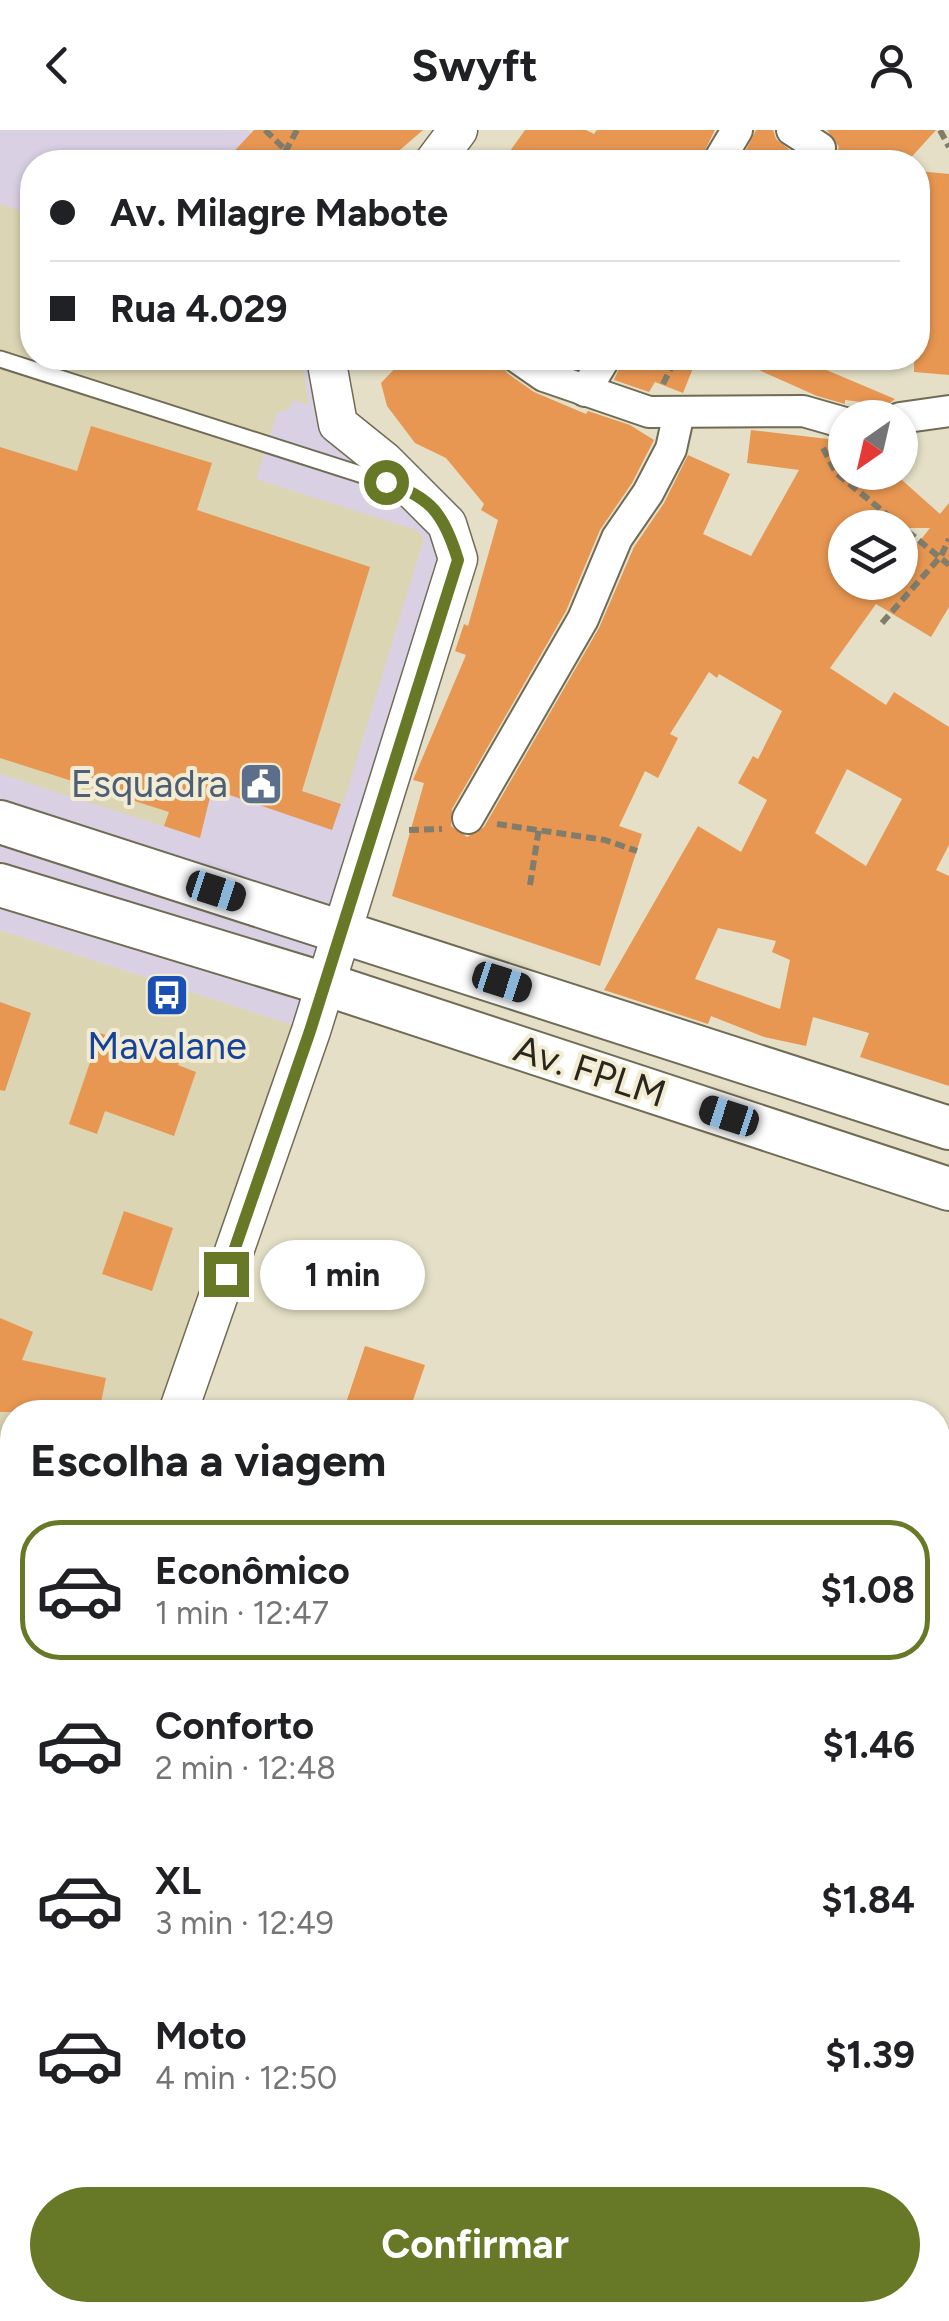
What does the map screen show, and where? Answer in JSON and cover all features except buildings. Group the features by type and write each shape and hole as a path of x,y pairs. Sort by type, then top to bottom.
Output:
{"main road":[{"path":"0,822 949,1128"},
{"name":"Av. FPLM","path":"0,885 325,984 949,1189"}],"street":[{"path":"792,130 819,150"},
{"path":"182,1400 325,984 458,560 447,524 417,492 338,424 328,370"},
{"path":"535,370 649,412 804,411 828,418"},
{"path":"585,391 598,370"},
{"path":"918,415 949,411"},
{"path":"468,818 583,619 617,538 648,493 671,449 679,413"}],"lane":[{"path":"34,370 417,492"}],"path":[{"path":"265,130 283,150"},
{"path":"940,130 949,146"},
{"path":"804,411 836,473 949,565"},
{"path":"882,623 941,556 949,539"},
{"path":"530,884 539,828 638,850"}],"shaded area":[{"path":"0,130 248,130 273,150 20,150 20,370 327,370 328,384 458,559 311,1031 0,930"},
{"path":"0,204 20,210 20,370 304,370 309,405 293,400 289,409 277,413 256,479 416,530 424,538 343,804 302,790 208,787 212,789 200,838 0,774"},
{"path":"0,930 311,1031 182,1400 0,1400"}],"place":[{"name":"Esquadra","path":"261,784"},
{"name":"Mavalane","path":"167,995"}],"route":[{"path":"226,1274 310,1031 458,560 447,524 417,492 386,482"}]}
